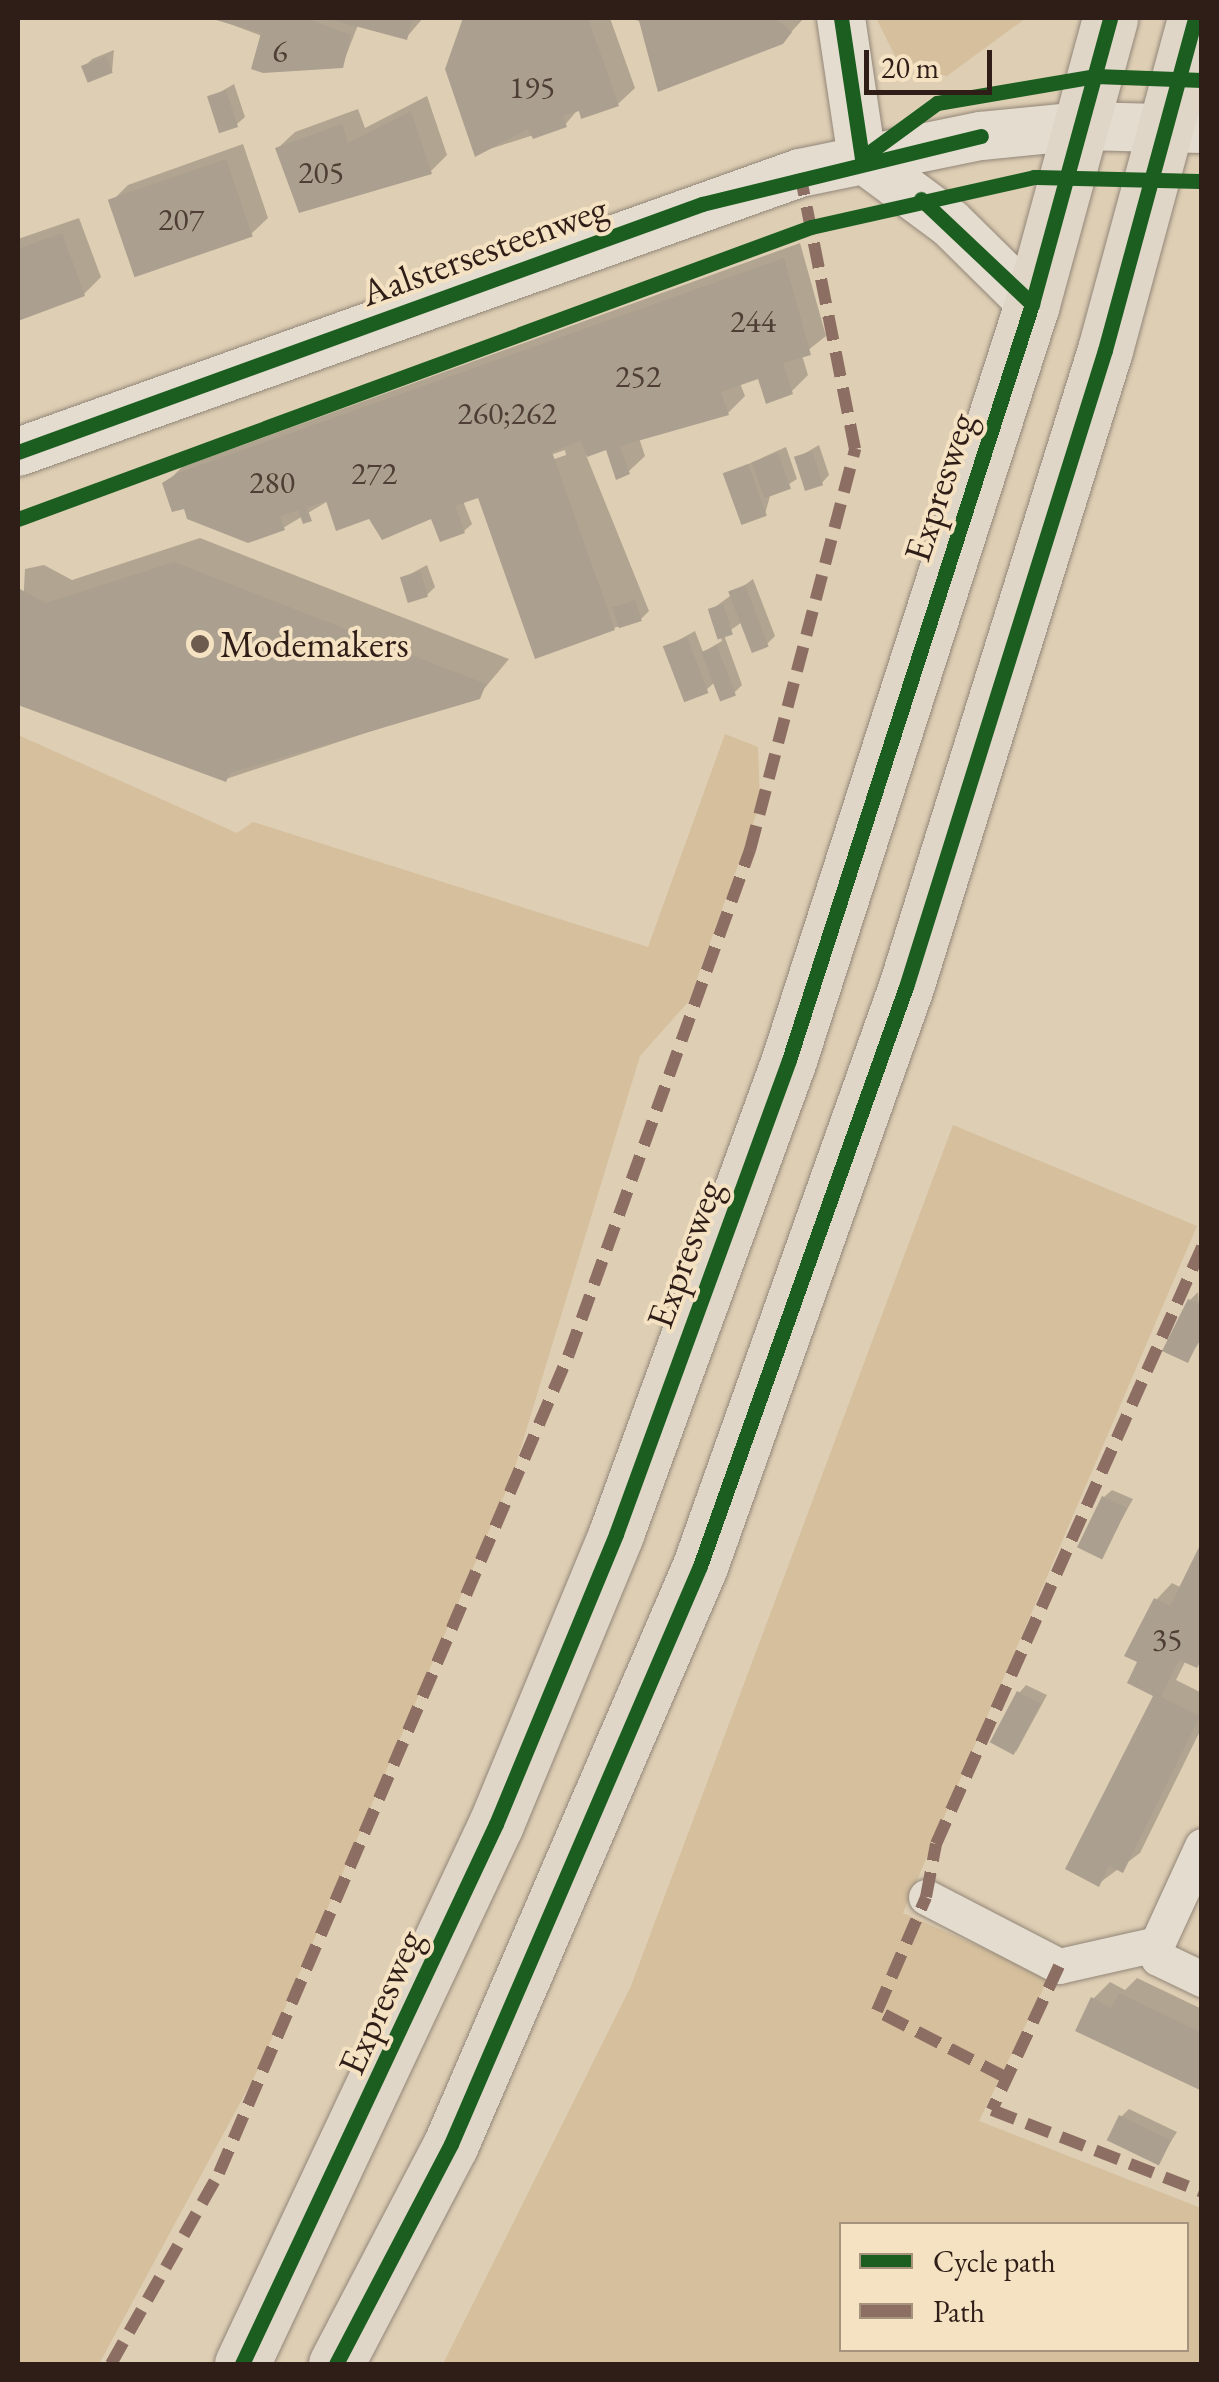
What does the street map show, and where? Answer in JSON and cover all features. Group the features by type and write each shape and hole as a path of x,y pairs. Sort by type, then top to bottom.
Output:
{"highway":[{"name":"Expresweg","path":"242,2364 488,1842 616,1534 789,1060 1032,304 1110,18"},
{"path":"336,2364 459,2126 700,1566 906,987 1184,127 1195,18"}],"main road":[{"path":"841,18 862,158 950,223 1032,304"},
{"name":"Aalstersesteenweg","path":"18,452 702,204 862,158 1081,126 1184,127"}],"street":[{"path":"1202,1846 1157,1944 1158,1958 1202,1979"},
{"path":"926,1897 1058,1966 1157,1944"}],"shaded area":[{"path":"876,18 1026,18 947,76 900,66"},
{"path":"725,734 758,747 760,804 689,1001 640,1056 512,1477 260,2066 99,2364 18,2364 18,735 237,833 253,822 648,947"},
{"path":"953,1125 1197,1226 903,1913 1049,1977 979,2121 1201,2208 1201,2364 443,2364 631,1986"}],"building":[{"path":"209,18 305,18 351,35 343,68 263,73 251,69 261,33"},
{"path":"325,18 413,18 407,40"},
{"path":"463,18 588,18 619,106 581,119 579,111 563,116 567,127 533,139 528,129 475,157 445,69"},
{"path":"629,18 775,18 792,32 783,44 658,92 639,21"},
{"path":"106,56 113,73 88,83 81,66"},
{"path":"226,90 238,127 219,133 207,96"},
{"path":"411,111 432,174 299,213 275,148 342,124 348,143"},
{"path":"226,159 253,237 135,277 108,200"},
{"path":"62,233 85,296 18,321 18,249"},
{"path":"784,258 811,355 783,363 793,394 766,404 758,379 721,392 729,415 620,446 630,474 616,480 606,450 587,457 581,441 552,452 615,630 535,659 478,498 455,506 465,533 440,542 431,519 382,540 369,519 336,531 326,501 307,508 312,521 303,524 298,510 280,516 285,530 248,543 187,519 184,509 172,512 162,483 178,473"},
{"path":"812,451 823,485 805,491 794,457"},
{"path":"778,453 791,489 765,498 752,463"},
{"path":"748,464 767,516 741,525 723,473"},
{"name":"Modemakers","path":"174,562 486,684 480,699 230,773 226,782 18,705 18,588 46,603"},
{"path":"420,571 428,597 408,603 400,577"},
{"path":"745,585 769,647 752,653 728,591"},
{"path":"635,600 642,621 619,628 612,607"},
{"path":"723,604 733,634 718,639 708,609"},
{"path":"687,637 709,693 684,702 663,646"},
{"path":"717,646 736,695 720,702 701,652"},
{"path":"1188,1299 1202,1305 1202,1334 1188,1363 1162,1351"},
{"path":"1102,1496 1127,1508 1102,1560 1077,1547"},
{"path":"1202,1541 1202,1659 1197,1668 1179,1660 1161,1697 1200,1716 1123,1873 1109,1866 1099,1887 1065,1869 1153,1696 1127,1683 1137,1662 1124,1656 1154,1598 1170,1606"},
{"path":"1017,1691 1041,1704 1014,1755 990,1742"},
{"path":"1119,1993 1202,2033 1202,2091 1075,2031 1091,1997 1111,2008"},
{"path":"1119,2115 1171,2140 1159,2166 1107,2140"}],"marked path":[{"path":"111,2364 219,2173 569,1354 750,850 855,449 800,173"},
{"path":"1005,2077 877,2011 926,1897 936,1844 1202,1247"},
{"path":"1059,1966 992,2110 1202,2192"}],"cycle path":[{"path":"841,18 862,158"},
{"path":"242,2364 496,1824 616,1534 789,1060 1032,304 1110,18"},
{"path":"336,2364 451,2144 700,1566 906,987 1105,350 1195,18"},
{"path":"870,152 937,103 1095,76 1202,80"},
{"path":"18,452 702,204 981,136"},
{"path":"18,519 811,227 1034,177 1202,181"},
{"path":"921,199 1032,304"}],"place":[{"name":"Modemakers","path":"200,644"}]}
